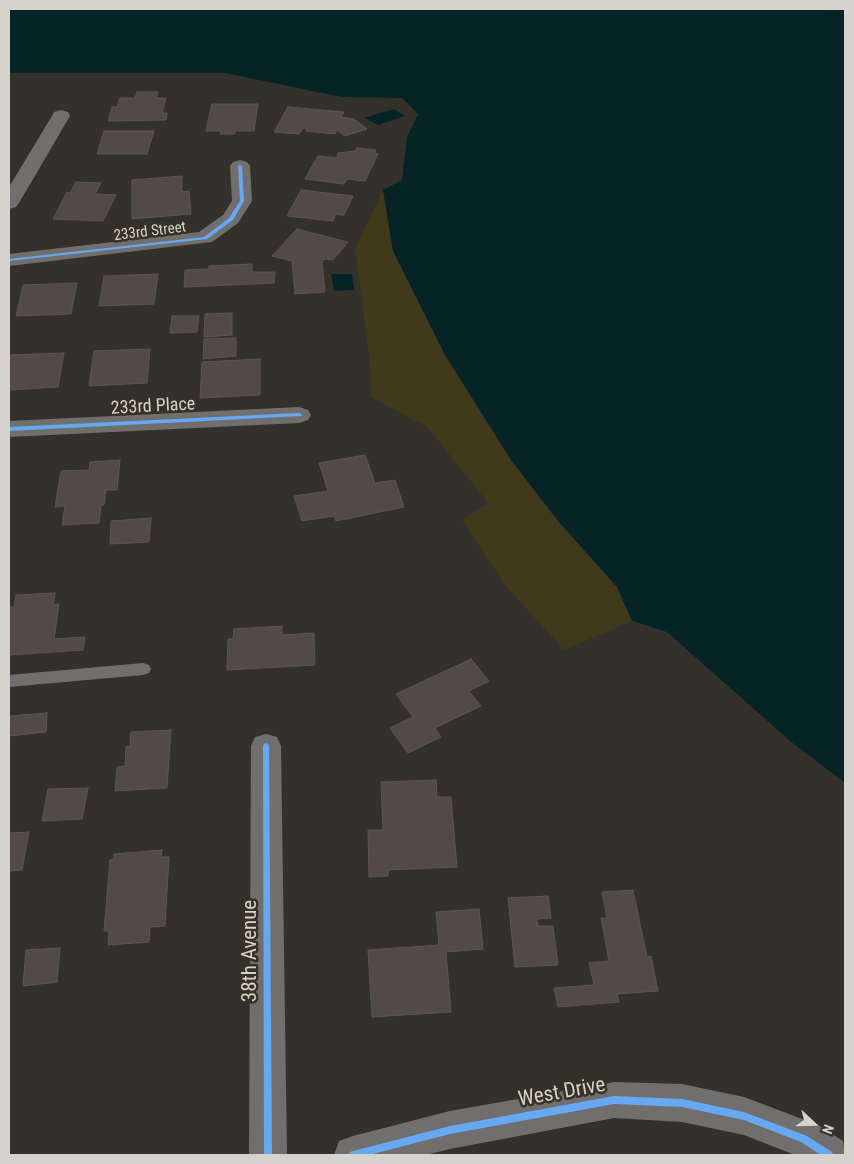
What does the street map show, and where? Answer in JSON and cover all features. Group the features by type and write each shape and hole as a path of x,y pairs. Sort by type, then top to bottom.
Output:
{"street":[{"path":"9,203 61,116"},
{"name":"233rd Street","path":"9,260 205,238 231,219 242,201 240,166"},
{"name":"233rd Place","path":"9,429 299,415"},
{"name":"38th Avenue","path":"266,746 268,1155"},
{"name":"West Drive","path":"353,1155 450,1130 614,1100 682,1103 744,1116 804,1139 829,1155"}],"lane":[{"path":"9,681 143,669"}],"sand":[{"path":"383,190 393,251 445,355 511,460 558,521 617,587 632,621 564,650 505,585 462,520 488,503 428,428 371,397 369,355 355,249"}],"water":[{"path":"9,9 845,9 845,783 790,741 667,632 632,621 617,587 558,521 511,460 445,355 393,251 383,190 402,180 407,137 418,114 402,98 342,97 225,73 9,73"},
{"path":"394,109 405,116 378,125 364,118"},
{"path":"331,274 352,274 354,290 334,291"}],"building":[{"path":"137,92 158,92 156,98 166,98 162,113 167,113 166,120 108,121 112,107 117,107 120,98 135,98"},
{"path":"212,104 258,104 254,131 235,131 235,134 220,134 221,131 206,131"},
{"path":"288,107 344,112 341,117 354,119 367,129 345,136 337,130 335,134 306,131 307,128 303,128 299,134 274,132"},
{"path":"104,131 154,131 147,154 97,154"},
{"path":"357,148 376,150 374,153 378,154 365,181 347,179 344,184 305,179 318,156 337,158 338,153 355,151"},
{"path":"182,176 182,192 189,191 191,214 132,219 132,180"},
{"path":"76,182 101,183 95,194 116,195 103,221 53,219 67,192 70,193"},
{"path":"301,190 353,196 344,215 336,214 333,221 287,216"},
{"path":"297,229 348,242 333,260 325,259 322,262 325,292 295,294 292,261 272,256"},
{"path":"252,264 252,272 275,272 274,283 184,287 185,270 209,269 209,266"},
{"path":"158,274 154,304 99,306 104,276"},
{"path":"77,283 71,314 16,316 23,285"},
{"path":"232,313 232,335 204,337 205,314"},
{"path":"172,316 199,316 197,332 170,333"},
{"path":"236,338 236,356 203,359 204,339"},
{"path":"150,349 147,383 89,386 94,351"},
{"path":"64,353 58,387 9,390 9,355"},
{"path":"260,359 260,395 200,398 202,362"},
{"path":"365,455 375,483 395,480 404,507 336,521 334,516 302,521 294,496 328,491 319,463"},
{"path":"120,460 117,490 106,490 104,505 101,505 99,523 62,525 65,506 55,507 61,471 89,470 90,462"},
{"path":"151,518 149,542 110,544 111,521"},
{"path":"55,593 53,605 59,604 54,639 85,637 83,650 9,655 9,607 14,607 16,595"},
{"path":"282,626 282,635 314,633 315,665 227,670 228,639 233,639 234,629"},
{"path":"471,659 489,681 469,691 481,706 435,728 441,737 408,753 390,728 413,717 396,694"},
{"path":"47,713 46,732 9,736 10,716"},
{"path":"171,730 167,788 115,791 117,767 125,766 126,747 130,746 131,732"},
{"path":"436,780 437,797 451,797 457,867 388,870 388,876 369,877 368,830 383,830 381,782"},
{"path":"88,788 82,819 42,821 48,789"},
{"path":"29,832 22,870 9,871 9,833"},
{"path":"162,850 161,857 169,857 165,926 150,927 149,942 108,945 109,931 104,931 110,860 114,859 114,854"},
{"path":"633,890 647,957 651,956 658,991 617,994 619,1002 558,1007 554,988 594,985 589,963 609,961 601,918 607,918 602,892"},
{"path":"548,896 551,918 537,919 538,926 553,926 558,965 515,967 508,898"},
{"path":"479,909 483,949 446,952 451,1012 372,1017 368,950 439,945 436,912"},
{"path":"60,948 57,982 23,986 26,950"}],"cycle path":[{"path":"9,260 205,238 231,219 242,201 240,166"},
{"path":"9,429 299,415"},
{"path":"266,746 268,1155"},
{"path":"353,1155 450,1130 614,1100 682,1103 744,1116 804,1139 829,1155"}]}
